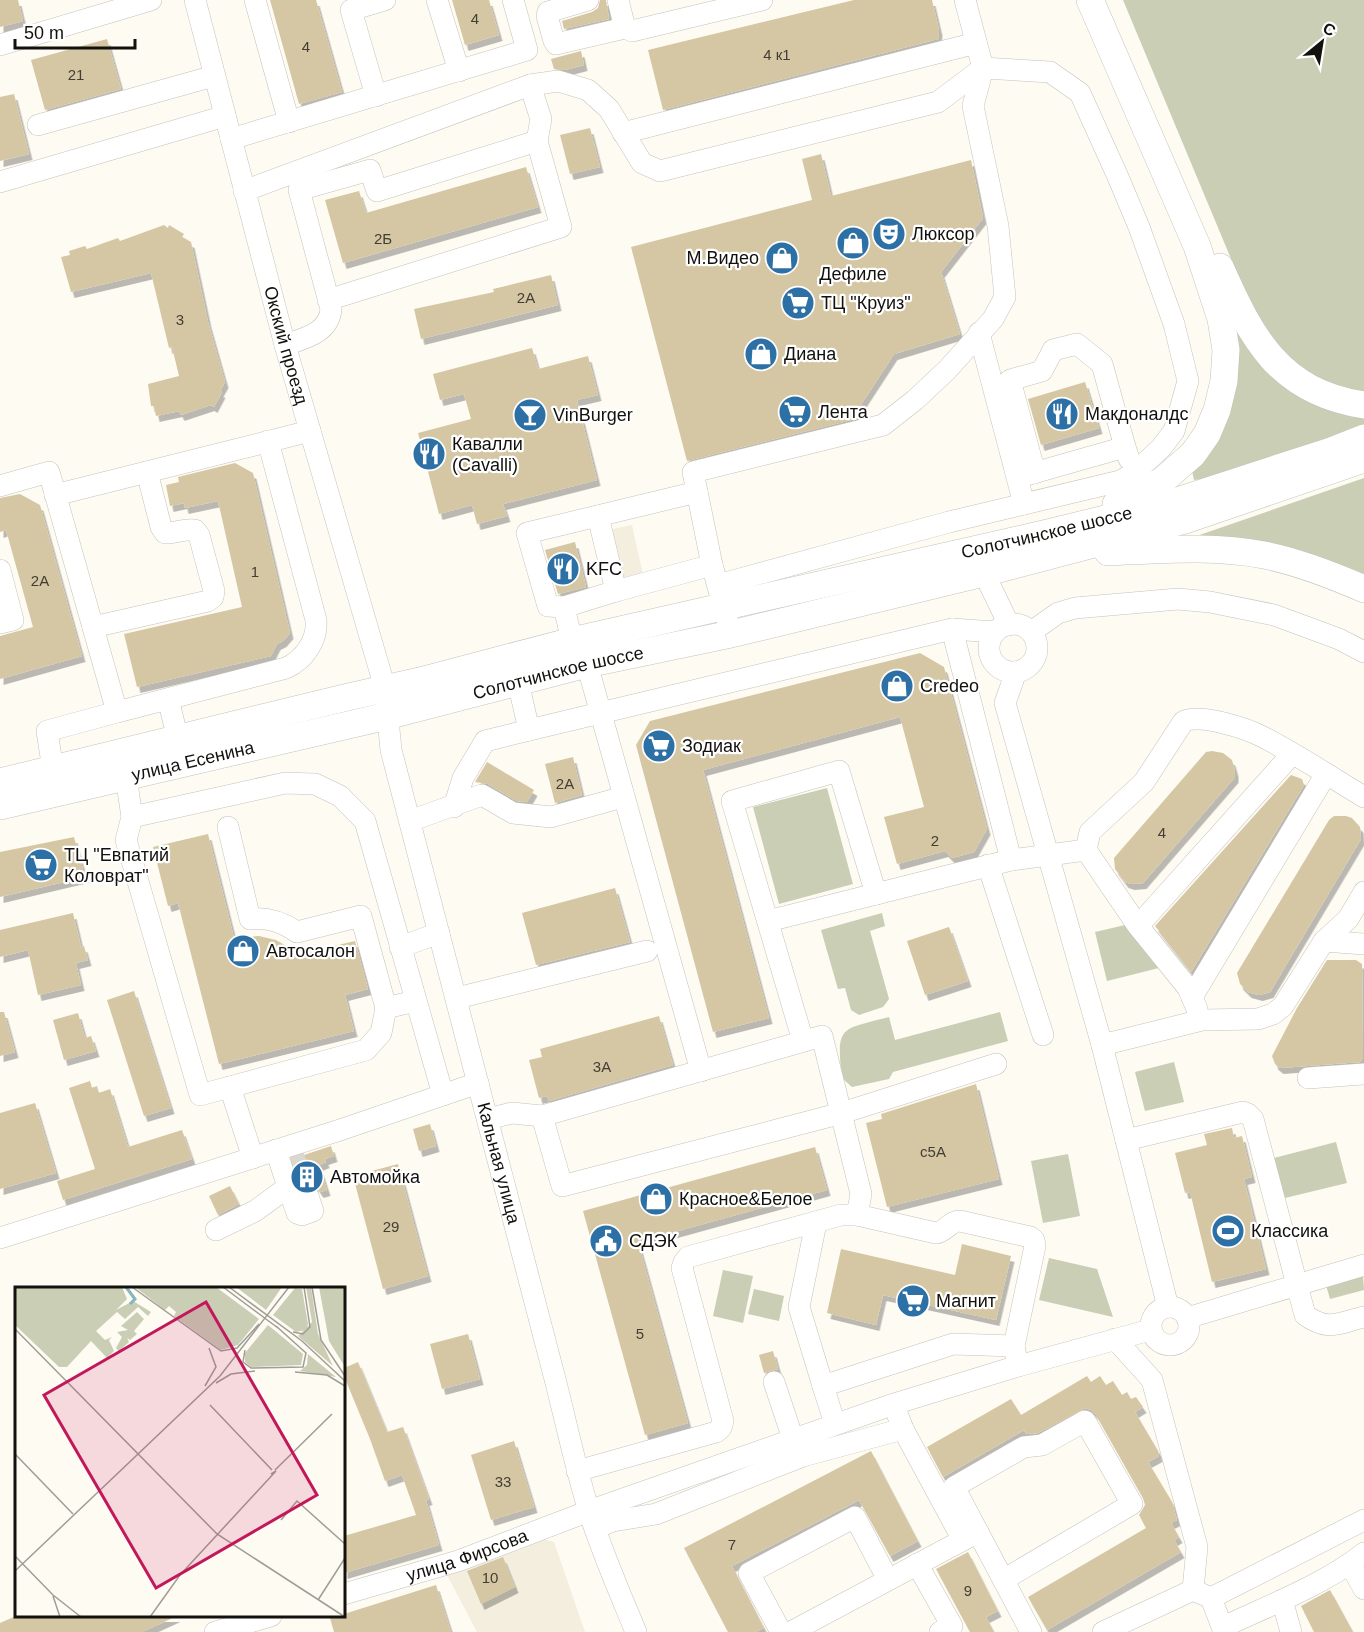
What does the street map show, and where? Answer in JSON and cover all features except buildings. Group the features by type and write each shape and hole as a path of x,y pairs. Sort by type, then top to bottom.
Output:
{"main road":[{"path":"1092,2 1242,317 1258,343 1281,368 1301,382 1322,394 1349,403 1364,405"},
{"path":"1052,544 1178,469 1193,454 1207,434 1217,410 1224,381 1226,350 1221,319 1197,246 1092,2"},
{"name":"Солотчинское шоссе","path":"387,716 587,664 731,634 984,573 1052,544 1364,438"},
{"name":"Солотчинское шоссе","path":"385,688 572,641 718,585 1052,544 1185,520 1364,459"},
{"path":"1052,544 1229,550 1263,555 1287,560 1341,579 1364,590"},
{"name":"улица Есенина","path":"0,782 385,688"},
{"name":"улица Есенина","path":"0,806 387,716"}],"street":[{"path":"0,45 151,0"},
{"name":"Окский проезд","path":"195,0 285,345 385,688"},
{"path":"255,0 289,122"},
{"path":"376,96 351,10 385,0"},
{"path":"437,0 459,71"},
{"path":"231,139 527,50 513,0"},
{"path":"588,0 548,12 547,16 556,44 560,45 625,28 632,31 762,0"},
{"path":"618,0 625,28"},
{"path":"731,634 693,472 883,424 915,400 939,377 993,319 1005,297 998,226 973,106 983,68 965,0"},
{"path":"623,133 976,44"},
{"path":"244,191 530,85 558,81 588,90 609,109 642,163 660,171 938,102 983,68 1050,72 1080,93 1139,227 1174,324 1188,381 1174,431 1161,448 1133,474 1120,481 718,585 616,591 564,607 548,606 527,533 697,492"},
{"path":"38,125 214,76"},
{"path":"328,300 561,227 537,141 541,119 530,85"},
{"path":"0,182 225,116"},
{"path":"285,345 323,328 330,319 331,309 299,190 370,170 377,191 537,141"},
{"path":"979,333 1026,475"},
{"path":"1024,504 1026,475 1010,380 1042,371 1053,350 1077,344 1102,364 1133,474"},
{"path":"55,495 310,431"},
{"path":"53,770 47,730 286,668 300,659 313,641 317,630 316,620 268,441"},
{"path":"1026,475 1125,447"},
{"path":"0,486 49,472 117,712"},
{"path":"93,627 208,601 213,597 214,591 200,535 189,528 165,533 161,527 147,472"},
{"path":"598,516 616,591"},
{"path":"0,570 13,620 0,623"},
{"path":"984,573 1002,628"},
{"path":"1030,632 1058,613 1076,608 1178,599 1210,602 1274,615 1339,639 1364,652"},
{"path":"564,607 572,641"},
{"path":"454,807 463,778 485,741 952,629 1002,628 1017,625 1030,632 1037,645 1034,660 1023,670 1016,672 1000,668 990,656 989,647 1002,628"},
{"path":"952,629 1011,860"},
{"path":"587,664 702,1071"},
{"path":"1016,672 1005,703 1102,1045 1168,1307"},
{"path":"518,682 529,730"},
{"name":"Кальная улица","path":"385,688 391,750 457,998 577,1471 592,1519 636,1632"},
{"path":"168,699 178,739"},
{"path":"1202,1020 1188,988 1137,926 1086,850 1090,832 1144,782 1186,719 1208,719 1262,736 1364,796"},
{"path":"1137,926 1292,754"},
{"path":"803,1041 732,801 839,771 876,894"},
{"path":"1192,998 1326,774"},
{"path":"126,777 132,817 126,840 200,1095 366,1050 381,1033 386,1008 361,916 297,932 275,920 250,919 228,827"},
{"path":"132,817 285,783 315,784 340,796 365,821 442,1095"},
{"path":"410,821 482,795 513,813 551,818 623,797"},
{"path":"768,921 988,865 1086,850"},
{"path":"988,865 1043,1035"},
{"path":"1102,1045 1202,1020 1258,1019 1273,1014 1283,1006 1324,941 1348,918 1364,892"},
{"path":"400,946 439,933"},
{"path":"1324,941 1364,944"},
{"path":"457,998 647,951"},
{"path":"386,1008 415,1001"},
{"path":"488,1119 512,1113 542,1116 822,1036 861,1194 857,1215"},
{"path":"542,1116 562,1186 842,1113 996,1064"},
{"path":"1308,1078 1364,1074"},
{"path":"0,1238 253,1158 286,1150 478,1083"},
{"path":"230,1086 253,1158"},
{"path":"1126,1140 1243,1112 1248,1114 1253,1119 1305,1315 1316,1323 1328,1326 1364,1317"},
{"path":"286,1150 288,1186 297,1213 302,1215 314,1211 308,1196"},
{"path":"216,1230 255,1211 288,1186"},
{"path":"577,1471 716,1432 721,1428 723,1421 682,1268 688,1257 842,1215 857,1215 936,1233 941,1233 954,1221 960,1221 1030,1237 1034,1240 1035,1246 1016,1356"},
{"path":"816,1223 799,1307 835,1424"},
{"path":"1187,1318 1364,1265"},
{"path":"1176,1307 1187,1318 1189,1326 1187,1334 1175,1344 1160,1343 1150,1330 1150,1322 1160,1309 1176,1307"},
{"path":"592,1519 793,1439 894,1404 1016,1356 1115,1339 1150,1330"},
{"path":"1115,1339 1152,1380 1197,1547 1202,1594 1224,1630 1357,1559 1364,1589"},
{"path":"823,1386 953,1344 1016,1356"},
{"path":"774,1382 793,1439"},
{"path":"894,1404 903,1428 971,1536 1003,1580 1031,1632"},
{"path":"971,1536 954,1487 1024,1447 1042,1445 1085,1421 1132,1504 1003,1580"},
{"path":"592,1519 613,1521 656,1514 803,1456 903,1428"},
{"path":"781,1632 749,1573 855,1517 888,1580"},
{"name":"улица Фирсова","path":"345,1594 592,1519"},
{"path":"1103,1632 1202,1594 1364,1520"},
{"path":"791,1632 971,1536"},
{"path":"917,1564 951,1626 940,1632"},
{"path":"1282,1600 1291,1632"},
{"path":"215,1632 268,1617"}],"shaded area":[{"path":"632,525 643,575 620,580 608,530"},
{"path":"539,1538 554,1542 585,1632 477,1632 447,1575"}],"green space":[{"path":"1123,0 1364,0 1364,395 1332,387 1288,361 1252,309"},
{"path":"1233,332 1239,334 1294,394 1322,408 1364,417 1364,429 1213,478 1194,480 1192,471"},
{"path":"1364,478 1364,579 1188,539"},
{"path":"827,788 853,884 779,904 753,807"},
{"path":"882,913 885,926 870,931 889,999 883,1007 859,1015 851,1010 845,988 838,989 821,930"},
{"path":"1125,925 1159,968 1107,981 1095,932"},
{"path":"1000,1012 1008,1041 893,1072 889,1079 852,1087 842,1078 841,1039 851,1028 889,1017 895,1040"},
{"path":"1174,1062 1184,1102 1145,1111 1135,1072"},
{"path":"1336,1142 1347,1183 1285,1198 1274,1158"},
{"path":"1068,1154 1080,1216 1043,1223 1031,1161"},
{"path":"1049,1258 1097,1269 1113,1317 1039,1300"},
{"path":"723,1270 753,1276 743,1323 713,1316"},
{"path":"1363,1275 1364,1290 1330,1299 1326,1285"},
{"path":"754,1289 784,1296 779,1321 748,1314"}],"tunnel":[{"path":"293,1154 308,1196"}],"place":[{"name":"Люксор","path":"889,234"},
{"name":"Дефиле","path":"853,243"},
{"name":"М.Видео","path":"782,258"},
{"name":"ТЦ \"Круиз\"","path":"798,303"},
{"name":"Диана","path":"761,354"},
{"name":"Лента","path":"795,412"},
{"name":"Макдоналдс","path":"1062,414"},
{"name":"VinBurger","path":"530,415"},
{"name":"Кавалли (Cavalli)","path":"429,454"},
{"name":"KFC","path":"563,569"},
{"name":"Credeo","path":"897,686"},
{"name":"Зодиак","path":"659,746"},
{"name":"ТЦ \"Евпатий Коловрат\"","path":"41,865"},
{"name":"Автосалон","path":"243,951"},
{"name":"Автомойка","path":"307,1177"},
{"name":"Красное&Белое","path":"656,1199"},
{"name":"Классика","path":"1228,1231"},
{"name":"СДЭК","path":"606,1241"},
{"name":"Магнит","path":"913,1301"}]}
